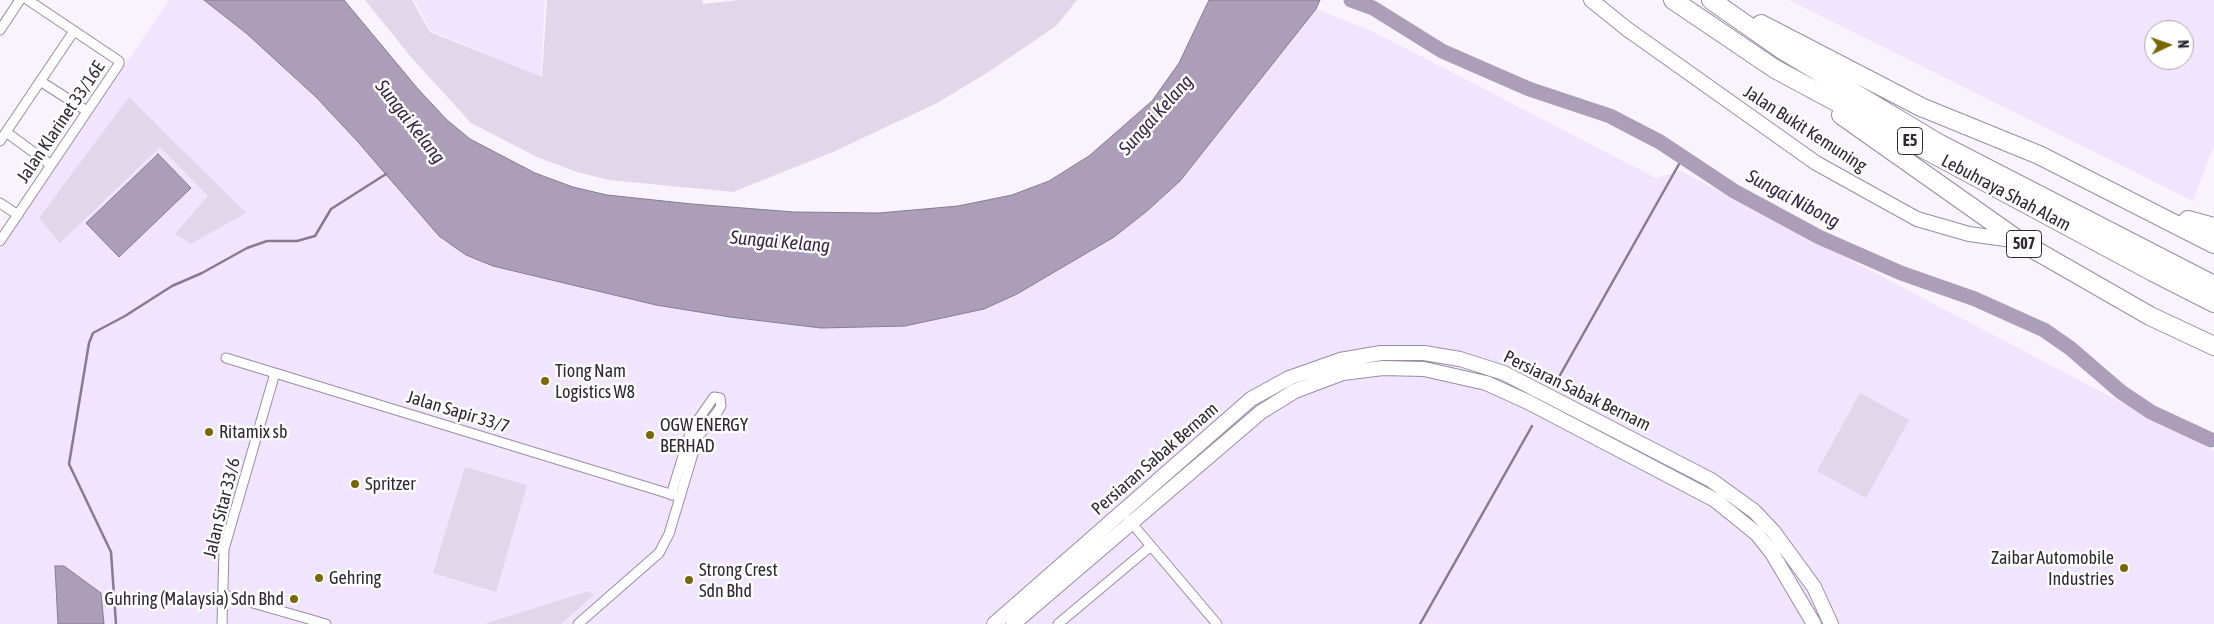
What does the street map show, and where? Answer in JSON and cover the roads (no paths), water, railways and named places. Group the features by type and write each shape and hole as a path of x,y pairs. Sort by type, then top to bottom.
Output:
{"highway":[{"name":"Lebuhraya Shah Alam","path":"1673,0 1775,69 2156,265 2214,285"},
{"name":"Lebuhraya Shah Alam","path":"1712,1 1784,51 1940,144 2156,265 2214,303"},
{"path":"1712,1 1921,107 2039,154 2214,244"},
{"name":"507","path":"1775,69 2021,242 2150,316 2214,346"},
{"path":"2144,207 2214,227"},
{"path":"2144,207 2160,223 2214,254"},
{"path":"2150,316 2214,334"},
{"path":"2173,326 2214,360"}],"street":[{"path":"0,30 20,0"},
{"name":"Jalan Klarinet 33/16E","path":"0,241 119,64 119,61 28,0"},
{"name":"Jalan Bukit Kemuning","path":"1591,0 1627,29 1816,163 1916,219 1969,234 2021,242"},
{"path":"0,141 74,31"},
{"path":"40,81 87,111"},
{"path":"6,132 51,165"},
{"path":"0,203 18,215"},
{"name":"Persiaran Sabak Bernam","path":"1013,624 1251,399 1290,378 1340,360 1382,353 1424,353 1460,360 1504,373 1711,480 1760,518 1773,531 1814,588 1831,624"},
{"name":"Jalan Sapir 33/7","path":"226,358 676,496"},
{"name":"Persiaran Sabak Bernam","path":"994,624 1260,412 1295,391 1343,373 1383,368 1424,369 1467,377 1495,387 1715,500 1757,534 1772,553 1800,597 1814,624"},
{"name":"Jalan Sitar 33/6","path":"222,624 222,594 227,540 276,373"},
{"path":"578,624 659,553 669,534 676,496 690,430 714,398 720,398 722,401 718,411 698,437 676,496"},
{"path":"1127,518 1217,624"},
{"path":"1058,624 1151,546"},
{"path":"1800,597 1814,588"},
{"path":"222,594 326,624"}],"water":[{"name":"Sungai Kelang","path":"204,0 344,0 418,89 447,120 470,139 535,173 573,187 607,195 692,204 794,212 879,213 958,206 1012,195 1049,181 1089,156 1152,101 1179,63 1209,0 1320,0 1316,9 1180,181 1147,211 1114,237 1017,294 984,309 905,326 821,328 730,317 656,305 493,266 466,255 439,236 358,142 316,97 246,33"},
{"path":"158,154 191,188 119,257 86,223"},
{"path":"55,566 64,566 101,593 104,624 58,624"}],"waterway":[{"name":"Sungai Nibong","path":"1351,0 1373,8 1442,51 1529,89 1610,116 1660,142 1734,191 1819,237 1901,273 1975,299 2044,330 2070,348 2121,392 2151,412 2211,440"},
{"path":"1555,384 1683,157"},
{"path":"116,624 111,552 69,464 89,343 93,333 125,316 172,286 202,273 247,248 267,241 297,241 315,236 331,209 386,174"},
{"path":"1420,624 1532,426"}],"place":[{"name":"Tiong Nam Logistics W8","path":"545,381"},
{"name":"Ritamix sb","path":"209,432"},
{"name":"OGW ENERGY BERHAD","path":"650,435"},
{"name":"Spritzer","path":"355,484"},
{"name":"Zaibar Automobile Industries","path":"2124,568"},
{"name":"Gehring","path":"319,578"},
{"name":"Strong Crest Sdn Bhd","path":"689,580"},
{"name":"Guhring (Malaysia) Sdn Bhd","path":"294,599"}]}
